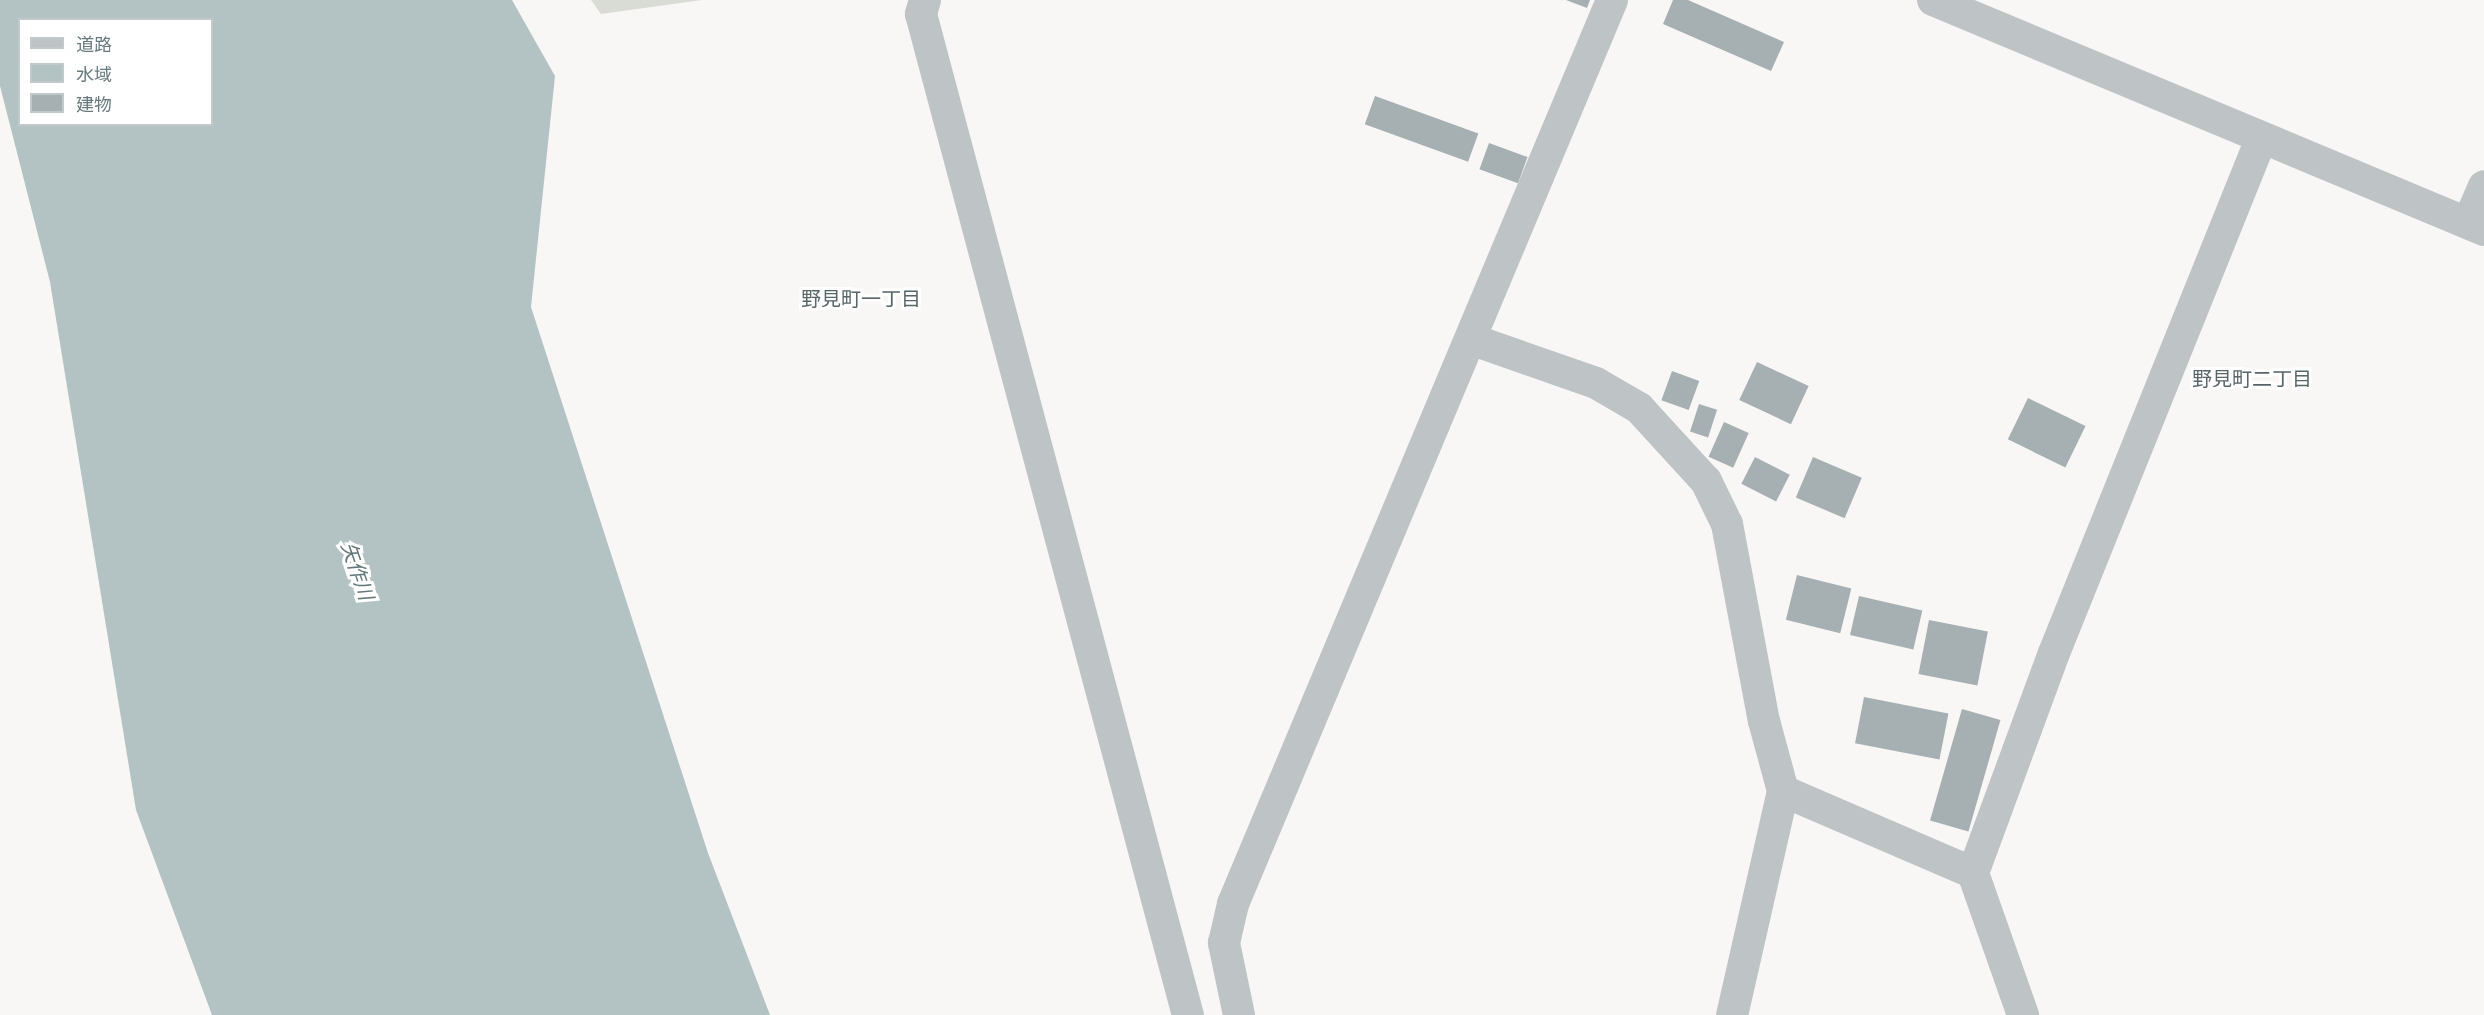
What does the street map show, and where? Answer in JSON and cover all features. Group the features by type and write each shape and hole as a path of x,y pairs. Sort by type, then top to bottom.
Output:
{"street":[{"path":"925,0 921,14 1188,1015"},
{"path":"1239,1015 1224,943 1233,904 1473,340 1611,0"},
{"path":"1933,0 2261,139 2476,226 2484,186"},
{"path":"2023,1015 1973,873 2054,653 2261,139"},
{"path":"1473,340 1596,383 1639,408 1706,481 1727,524 1764,721 1784,791 1732,1015"},
{"path":"1784,791 1973,873"}],"shaded area":[{"path":"591,0 702,0 601,14"}],"water":[{"name":"矢作川","path":"0,0 512,0 555,76 531,307 708,853 770,1015 212,1015 136,810 50,282 0,86"}],"building":[{"path":"1566,0 1590,0 1587,8"},
{"path":"1673,0 1688,0 1784,42 1771,71 1663,24"},
{"path":"1375,96 1478,134 1468,162 1365,124"},
{"path":"1489,143 1528,157 1518,183 1479,169"},
{"path":"1757,362 1809,386 1791,424 1739,400"},
{"path":"1672,371 1699,381 1689,410 1661,400"},
{"path":"2028,398 2086,426 2065,467 2008,439"},
{"path":"1699,404 1717,410 1708,437 1690,432"},
{"path":"1724,422 1749,433 1733,468 1709,457"},
{"path":"1755,457 1790,475 1776,501 1741,484"},
{"path":"1813,457 1862,478 1845,518 1796,498"},
{"path":"1797,575 1851,589 1840,633 1786,620"},
{"path":"1859,596 1922,611 1913,650 1850,635"},
{"path":"1929,620 1988,631 1977,685 1919,674"},
{"path":"1864,697 1948,713 1939,760 1855,743"},
{"path":"1962,709 2000,720 1968,832 1930,821"}],"district":[{"name":"野見町一丁目","path":"861,299"},
{"name":"野見町二丁目","path":"2252,379"}]}
